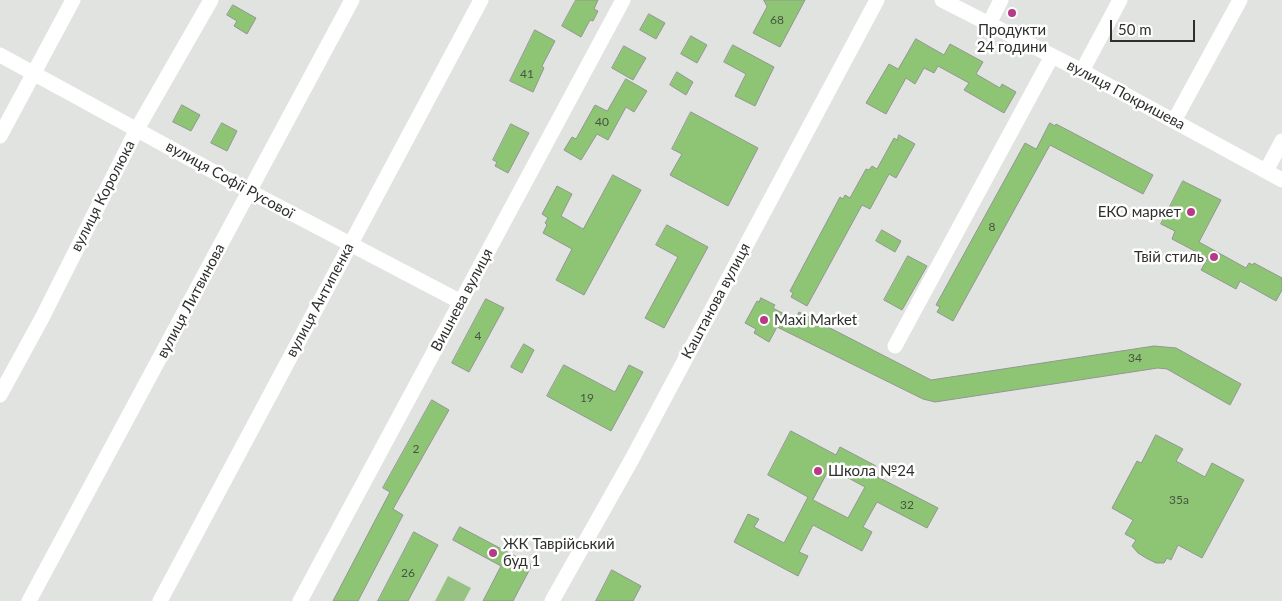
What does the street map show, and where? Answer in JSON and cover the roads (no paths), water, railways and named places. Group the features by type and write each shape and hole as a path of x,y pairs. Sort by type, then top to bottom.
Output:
{"street":[{"path":"0,136 73,0"},
{"name":"вулиця Королюка","path":"0,395 42,318 137,129 211,0"},
{"name":"вулиця Литвинова","path":"29,601 352,0"},
{"name":"вулиця Антипенка","path":"160,601 481,0"},
{"name":"Вишнева вулиця","path":"300,601 624,0"},
{"name":"Каштанова вулиця","path":"552,601 632,459 878,0"},
{"name":"вулиця Покришева","path":"942,0 1082,71 1282,180"},
{"path":"989,24 1001,0"},
{"path":"1082,71 1120,0"},
{"path":"1174,121 1240,0"},
{"name":"вулиця Софії Русової","path":"0,55 249,191 461,302"},
{"path":"895,346 1052,56"},
{"path":"1266,171 1282,141"}],"place":[{"name":"Продукти 24 години","path":"1012,13"},
{"name":"ЕКО маркет","path":"1191,212"},
{"name":"Твій стиль","path":"1214,257"},
{"name":"Maxi Market","path":"764,320"},
{"name":"Школа №24","path":"818,471"},
{"name":"ЖК Таврійський буд 1","path":"493,553"}]}
